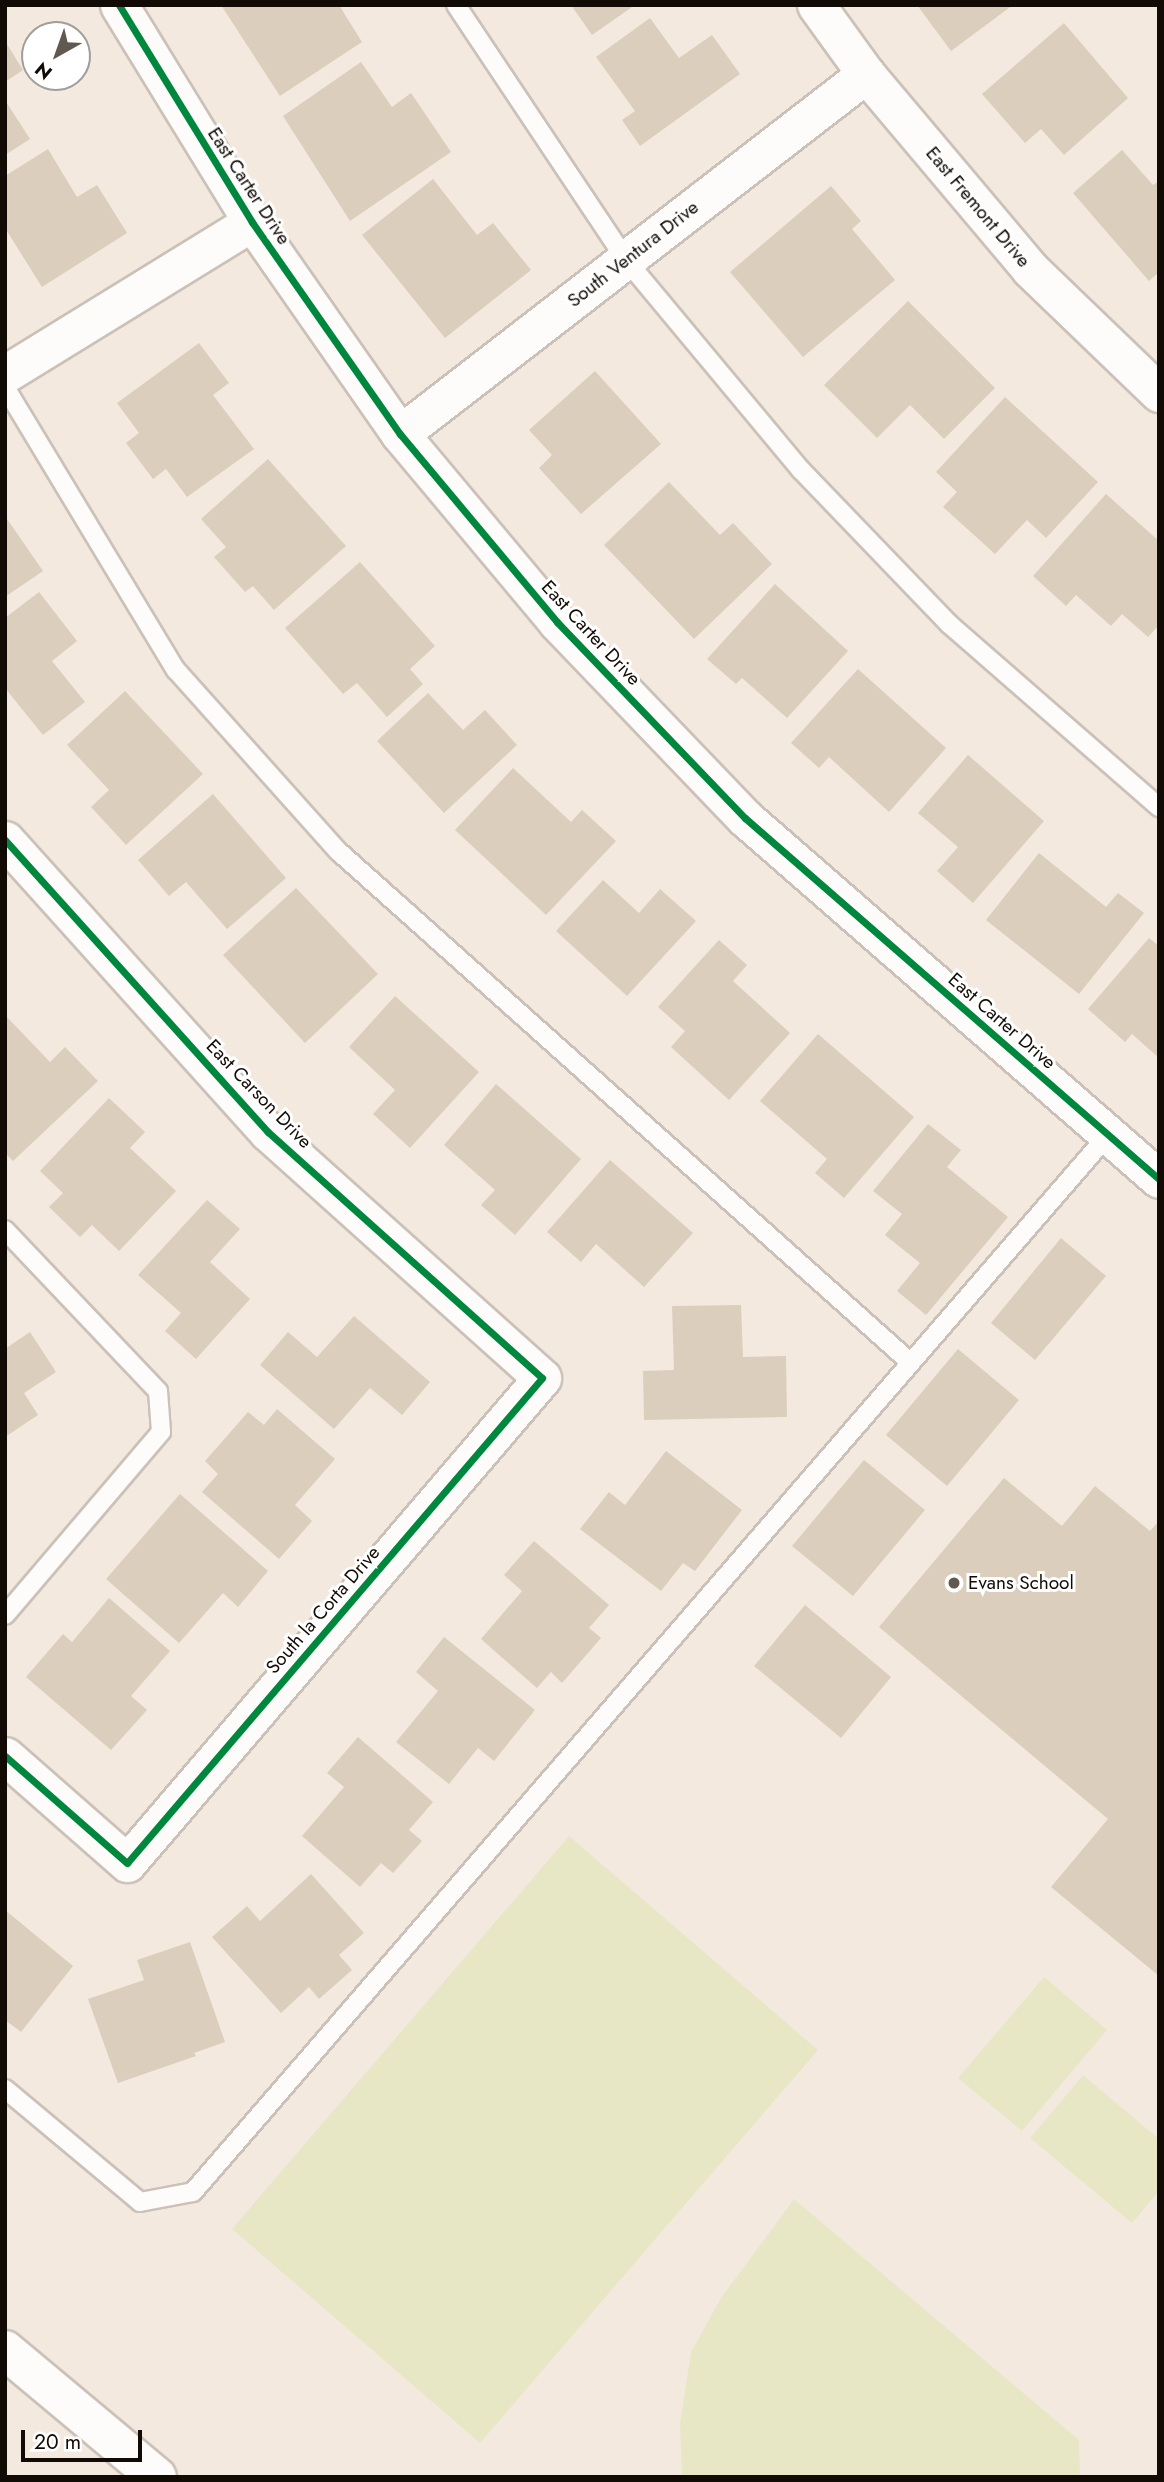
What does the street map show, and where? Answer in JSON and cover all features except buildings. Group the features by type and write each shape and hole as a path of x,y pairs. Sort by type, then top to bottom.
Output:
{"highway":[{"path":"5,2350 150,2470"}],"street":[{"name":"East Carter Drive","path":"119,5 251,222 400,435 557,622 745,818 1159,1179"},
{"name":"East Fremont Drive","path":"816,5 866,74 1030,269 1159,393"},
{"name":"South Ventura Drive","path":"400,435 866,74"},
{"path":"5,374 251,222"},
{"name":"East Carson Drive","path":"5,840 268,1132 542,1378"},
{"name":"South la Corta Drive","path":"5,1756 127,1863 542,1378"}],"lane":[{"path":"456,5 625,260 801,470 949,624 1159,807"},
{"path":"5,387 176,670 338,851 909,1362"},
{"path":"5,2089 140,2202 193,2192 1108,1135"},
{"path":"5,1230 158,1391 161,1432 5,1615"}],"green space":[{"path":"569,1836 818,2050 480,2443 232,2229"},
{"path":"1044,1977 1107,2030 1022,2131 958,2078"},
{"path":"1083,2075 1159,2139 1159,2191 1132,2223 1030,2138"},
{"path":"794,2199 1079,2440 1080,2477 682,2477 680,2424 691,2352 721,2298"}],"cycle path":[{"path":"119,5 252,222 400,434 557,622 745,818 1159,1179"},
{"path":"5,840 268,1132 542,1378 127,1863 5,1756"}],"place":[{"name":"Evans School","path":"954,1583"}]}
